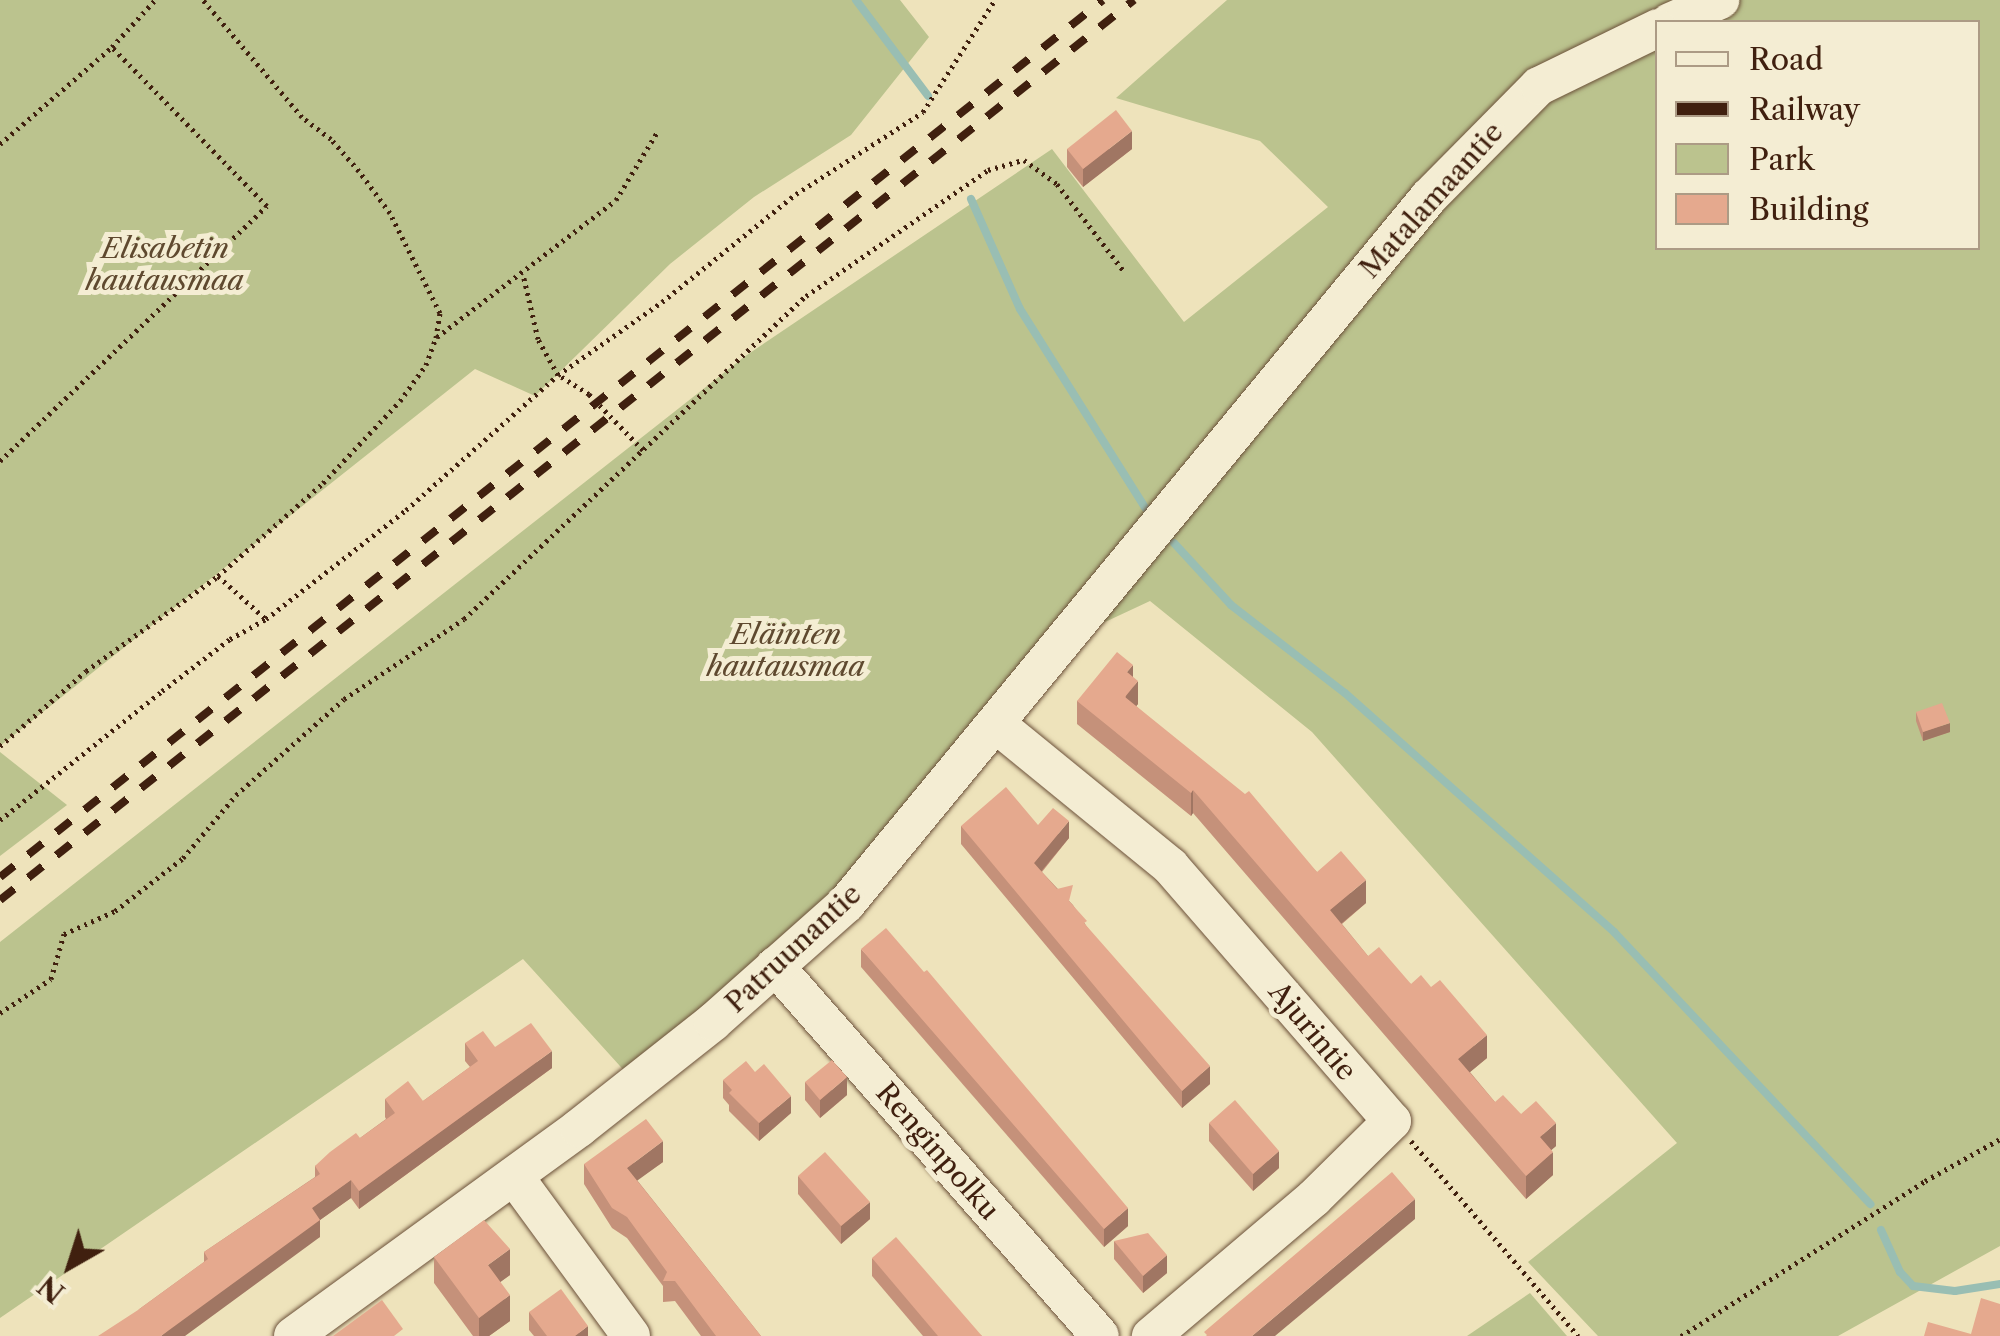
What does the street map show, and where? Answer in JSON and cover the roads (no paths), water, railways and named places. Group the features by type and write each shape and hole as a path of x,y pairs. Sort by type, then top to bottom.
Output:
{"street":[{"path":"1675,20 1720,0"},
{"name":"Matalamaantie","path":"1242,420 1428,197 1493,128 1538,86 1655,29"},
{"name":"Patruunantie","path":"293,1336 514,1176 714,1022 846,904 1242,420"},
{"name":"Ajurintie","path":"996,724 1170,866 1392,1121 1314,1198 1151,1336"},
{"name":"Renginpolku","path":"776,966 1100,1336"},
{"path":"514,1176 631,1336"}],"waterway":[{"path":"856,0 928,96"},
{"path":"971,199 1020,309 1146,509"},
{"path":"1174,543 1231,605 1345,693 1614,932 1870,1204"},
{"path":"1881,1230 1900,1272 1913,1286 1955,1291 2000,1284"}],"railway":[{"path":"0,877 1103,0"},
{"path":"0,900 1134,0"}],"park label":[{"name":"Elisabetin hautausmaa","path":"165,264"},
{"name":"Eläinten hautausmaa","path":"786,650"}]}
